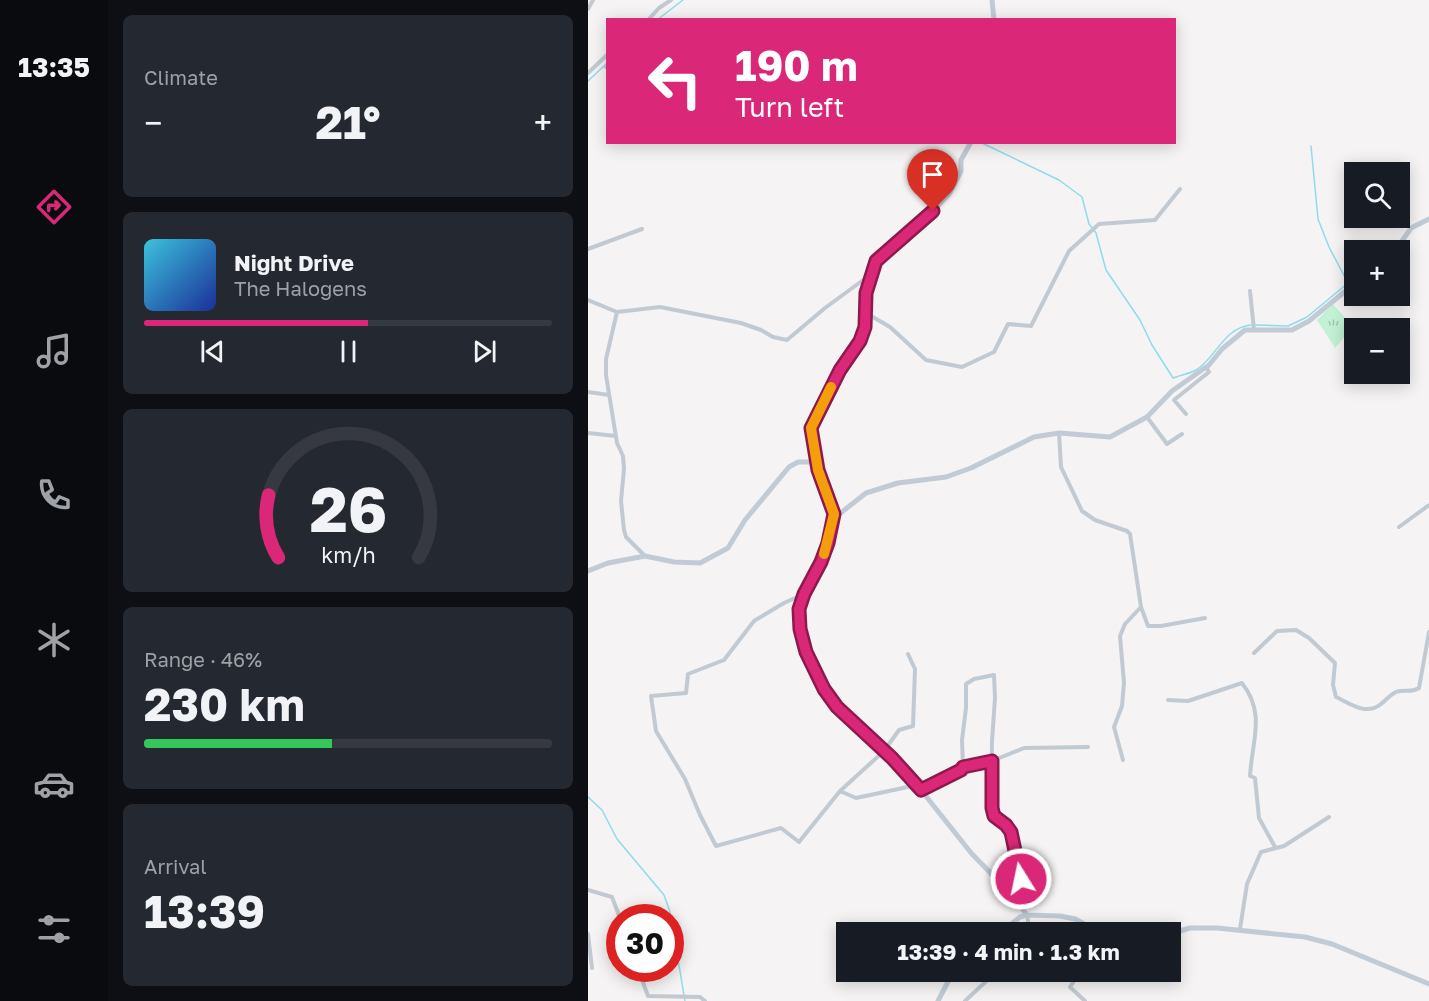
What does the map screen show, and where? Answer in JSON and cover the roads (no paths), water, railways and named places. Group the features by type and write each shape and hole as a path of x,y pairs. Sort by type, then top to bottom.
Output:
{"main road":[{"path":"992,0 994,18"},
{"path":"970,144 962,160 961,171 949,194 920,225 876,261 866,293 866,313 860,341 840,370 811,428 818,470 834,514 821,562 804,594 799,609 800,629 806,652 824,689 837,707 919,788 972,854 1012,895 1027,915"},
{"path":"1403,240 1411,228 1429,219"},
{"path":"833,519 866,493 898,483 946,477 971,468 1034,437 1059,433 1110,437 1147,417 1172,391 1206,367 1235,336 1245,330 1292,330 1309,321 1344,292"},
{"path":"588,570 608,563 645,556 674,562 700,563 728,548 745,520 781,475 798,462 817,462"},
{"path":"1014,922 1027,915 1060,916 1081,922"},
{"path":"1181,930 1190,928 1240,929 1305,937 1332,944 1429,984"},
{"path":"938,1001 948,982"}],"street":[{"path":"588,9 593,0"},
{"path":"650,18 658,8 671,0"},
{"path":"588,73 606,56"},
{"path":"866,313 890,327 926,360 962,367 994,352 1008,324 1031,326 1069,250 1099,224 1155,220 1180,189"},
{"path":"588,249 642,229"},
{"path":"588,300 617,312 660,307 741,323 761,330 772,337 787,340 871,274"},
{"path":"1250,291 1254,330"},
{"path":"617,312 606,359 609,395 624,469 621,501 624,530 626,537 645,556"},
{"path":"1186,414 1174,400 1209,372 1206,367"},
{"path":"588,392 609,395"},
{"path":"1147,417 1167,444 1182,434"},
{"path":"1059,433 1061,466 1082,511 1095,520 1130,534 1141,606 1148,626 1206,618"},
{"path":"588,434 616,436"},
{"path":"1399,527 1429,505"},
{"path":"804,594 754,621 724,660 688,674 686,693 651,696 656,731 685,779 716,846 781,828 799,842 840,791 884,751 899,730 913,726 915,669 908,654"},
{"path":"1123,760 1114,727 1122,706 1124,683 1120,636 1125,624 1141,606"},
{"path":"1254,653 1277,631 1296,630 1309,638 1335,663 1333,685 1336,697 1364,710 1371,710 1393,693 1413,691 1419,688 1429,632"},
{"path":"963,767 962,740 966,684 974,679 994,675 992,808 994,816 1011,832 1021,879 1021,887 1012,895"},
{"path":"1168,700 1188,701 1242,683 1246,687 1256,707 1250,776 1255,778 1259,818 1275,848"},
{"path":"840,791 856,798 919,788 961,770 963,767 992,761 1024,748 1088,747"},
{"path":"1240,929 1247,884 1261,852 1284,846 1329,817"},
{"path":"588,890 612,897 615,904"},
{"path":"1027,915 1028,922"},
{"path":"588,934 592,968"},
{"path":"643,982 648,996 700,997 705,1001"},
{"path":"965,1001 985,982"},
{"path":"1073,982 1070,987 1085,1001"}],"waterway":[{"path":"660,18 683,0"},
{"path":"588,81 605,65"},
{"path":"984,144 1059,180 1082,197 1089,224 1096,233 1106,270 1140,320 1152,345 1173,378 1196,370 1233,332 1251,325"},
{"path":"1256,325 1288,326 1307,317 1348,283 1329,247 1318,219 1311,146"},
{"path":"588,797 602,810 617,839 664,895 670,912 685,1001"}]}
